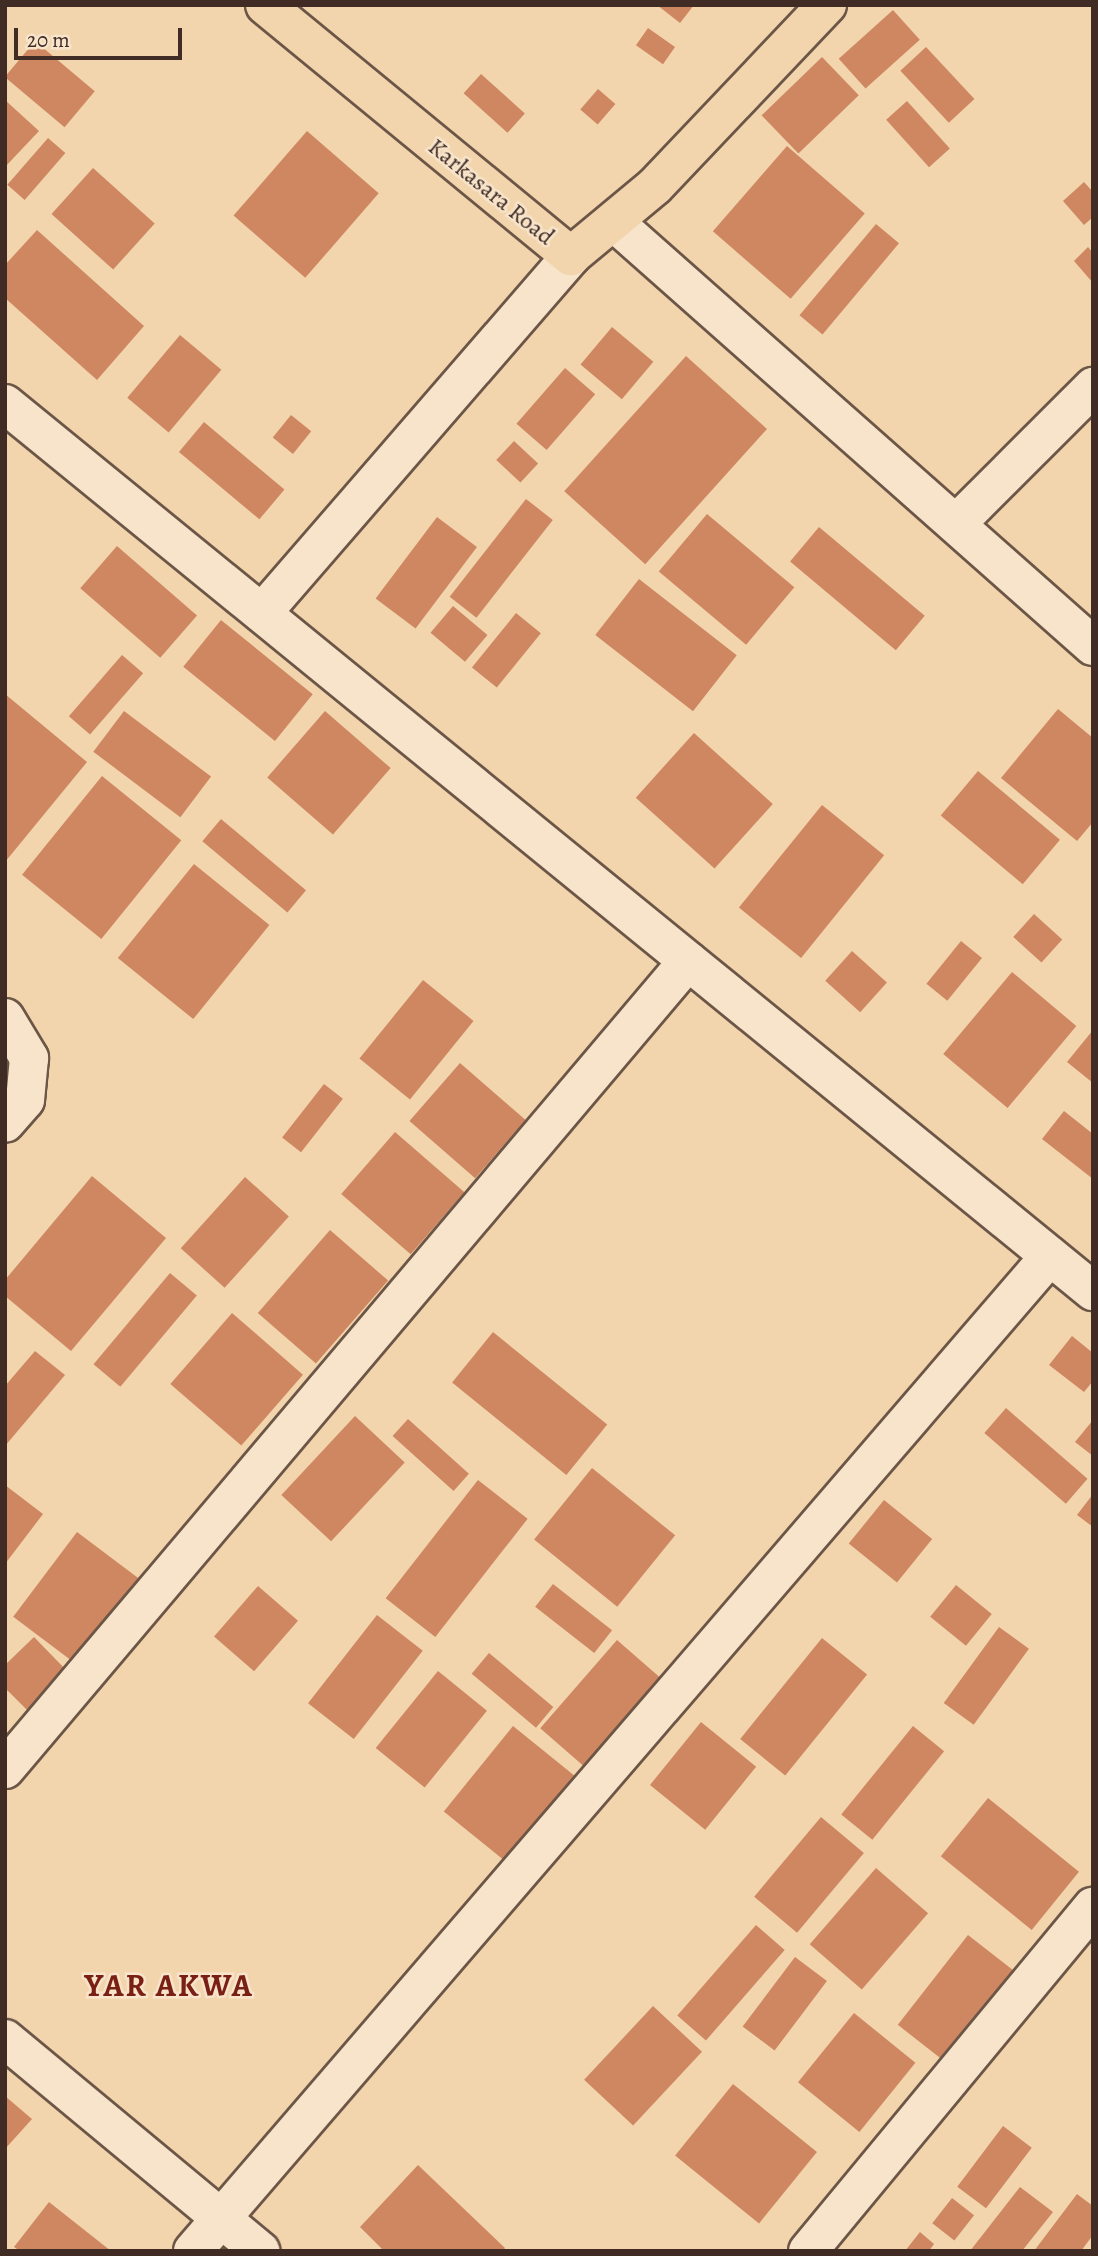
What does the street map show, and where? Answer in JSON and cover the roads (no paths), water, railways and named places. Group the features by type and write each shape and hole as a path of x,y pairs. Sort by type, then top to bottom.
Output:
{"main road":[{"name":"Karkasara Road","path":"265,5 571,256 655,186 827,5"}],"street":[{"path":"614,222 1093,646"},
{"path":"262,613 571,256"},
{"path":"956,524 1093,387"},
{"path":"5,404 1093,1291"},
{"path":"5,1769 688,961"},
{"path":"5,1018 29,1058 25,1100 5,1123"},
{"path":"193,2251 1049,1256"},
{"path":"808,2251 1093,1907"},
{"path":"5,2039 260,2251"}],"district":[{"name":"YAR AKWA","path":"169,1985"}]}
